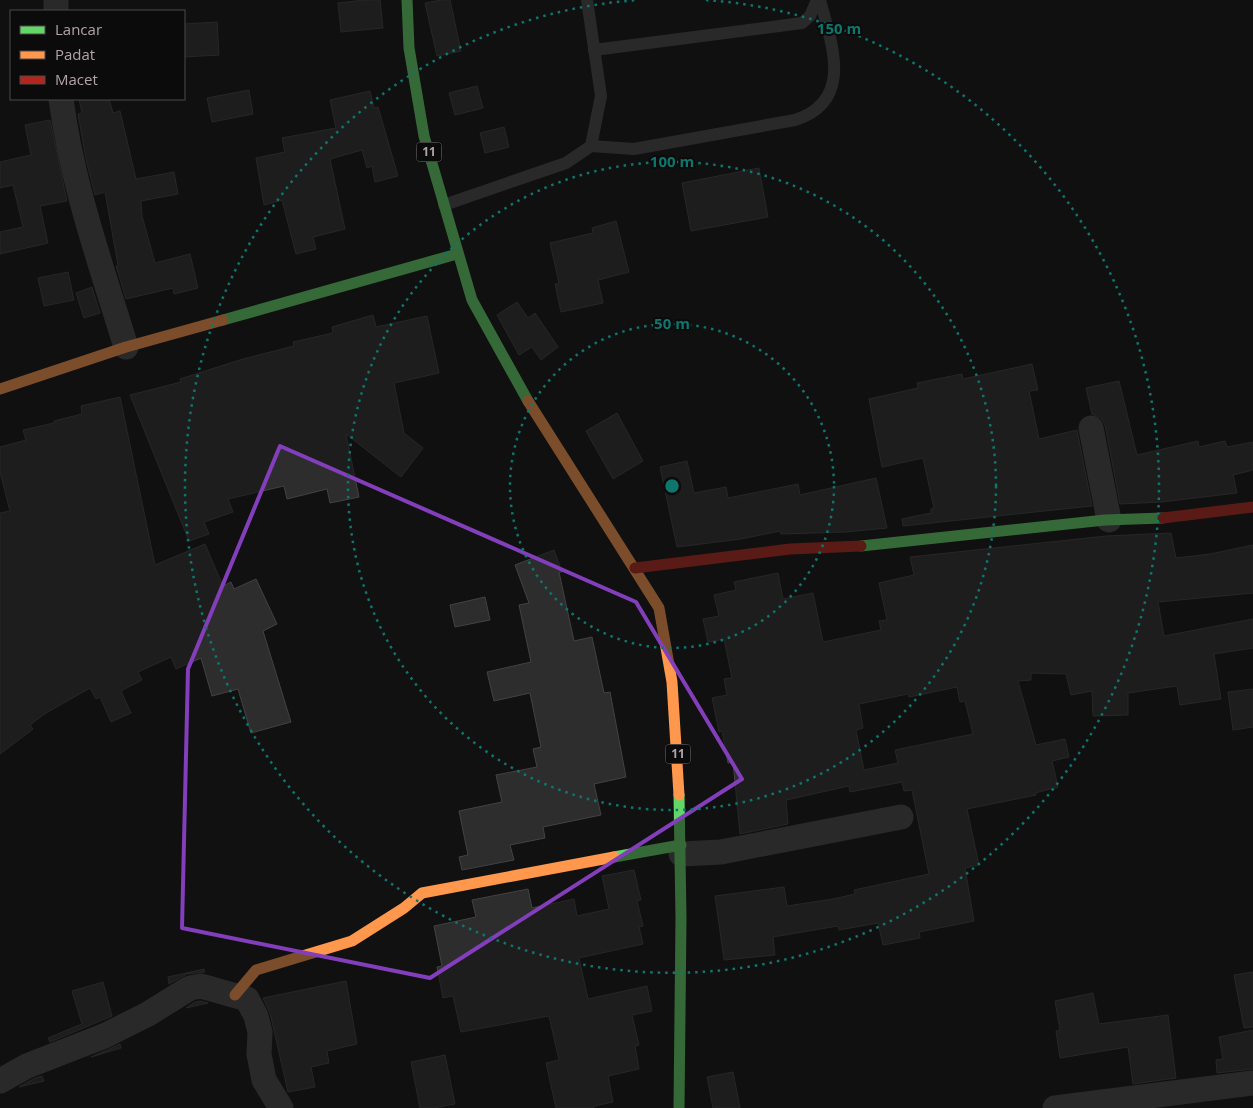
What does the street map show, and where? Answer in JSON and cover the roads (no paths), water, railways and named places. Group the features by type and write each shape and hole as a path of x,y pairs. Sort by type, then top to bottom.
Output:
{"main road":[{"name":"11","path":"407,0 413,79 424,136 472,300 516,384 659,608 669,651 676,709 681,849 680,1108"},
{"path":"0,389 126,347 395,273 457,254"},
{"path":"635,568 790,549 847,548 1109,520 1162,518 1253,507"},
{"path":"235,995 256,970 352,941 404,908 422,893 681,849"}],"street":[{"path":"61,100 66,135 86,217 126,347"},
{"path":"1091,428 1109,520"},
{"path":"681,849 721,852 901,817"},
{"path":"0,1081 27,1066 104,1036 148,1014 190,988 201,986 247,999 256,1016 260,1032 259,1054 264,1080 281,1108"},
{"path":"1055,1108 1253,1083"}],"lane":[{"path":"587,0 601,96 591,146"},
{"path":"590,18 597,0"},
{"path":"444,205 566,163 591,146 634,149 795,120 814,113 822,106 834,88 834,72 828,32 819,0"},
{"path":"594,50 802,23 810,16 819,0"}]}
